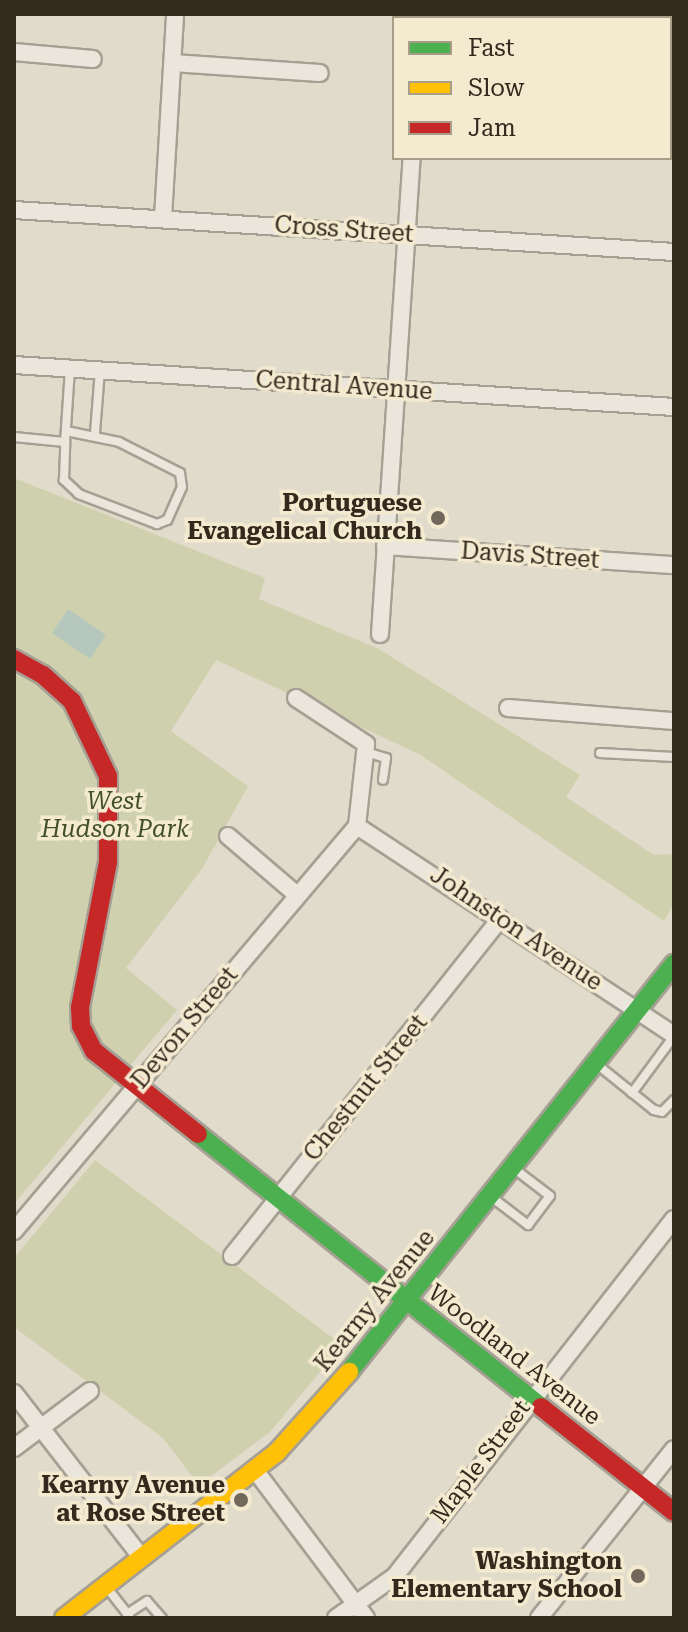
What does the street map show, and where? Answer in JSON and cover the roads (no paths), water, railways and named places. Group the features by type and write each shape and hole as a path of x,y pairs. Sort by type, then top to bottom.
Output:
{"street":[{"path":"163,218 175,14"},
{"path":"14,52 93,59"},
{"path":"173,63 320,73"},
{"path":"380,634 412,160"},
{"name":"Cross Street","path":"14,210 674,252"},
{"name":"Central Avenue","path":"14,365 674,407"},
{"name":"Davis Street","path":"385,546 674,565"},
{"name":"Woodland Avenue","path":"14,659 43,675 72,701 104,762 111,792 109,850 80,1016 94,1051 674,1512"},
{"path":"296,698 365,748 357,826"},
{"path":"508,708 674,721"},
{"name":"Devon Street","path":"14,1231 296,894 357,826"},
{"name":"Johnston Avenue","path":"357,826 674,1035"},
{"path":"228,836 296,894"},
{"name":"Chestnut Street","path":"232,1256 500,919"},
{"name":"Kearny Avenue","path":"64,1618 255,1470 319,1410 674,964"},
{"name":"Maple Street","path":"336,1618 395,1576 529,1398 674,1219"},
{"path":"14,1448 90,1391"},
{"path":"14,1393 141,1557"},
{"path":"539,1618 674,1449"},
{"path":"255,1470 366,1618"}],"lane":[{"path":"66,431 95,433 180,473 182,487 167,520 157,524 71,487 64,480 65,442 70,369"},
{"path":"95,433 100,370"},
{"path":"14,437 65,442"},
{"path":"365,748 386,758 383,780"},
{"path":"600,753 674,757"},
{"path":"632,1093 674,1035"},
{"path":"596,1064 654,1110 662,1112 674,1100"},
{"path":"490,1196 528,1225 550,1196 513,1167"},
{"path":"105,1585 129,1616 147,1601 162,1618"}],"place":[{"name":"Portuguese Evangelical Church","path":"438,518"},
{"name":"Kearny Avenue at Rose Street","path":"241,1500"},
{"name":"Washington Elementary School","path":"638,1576"}],"park label":[{"name":"West Hudson Park","path":"115,816"}]}
